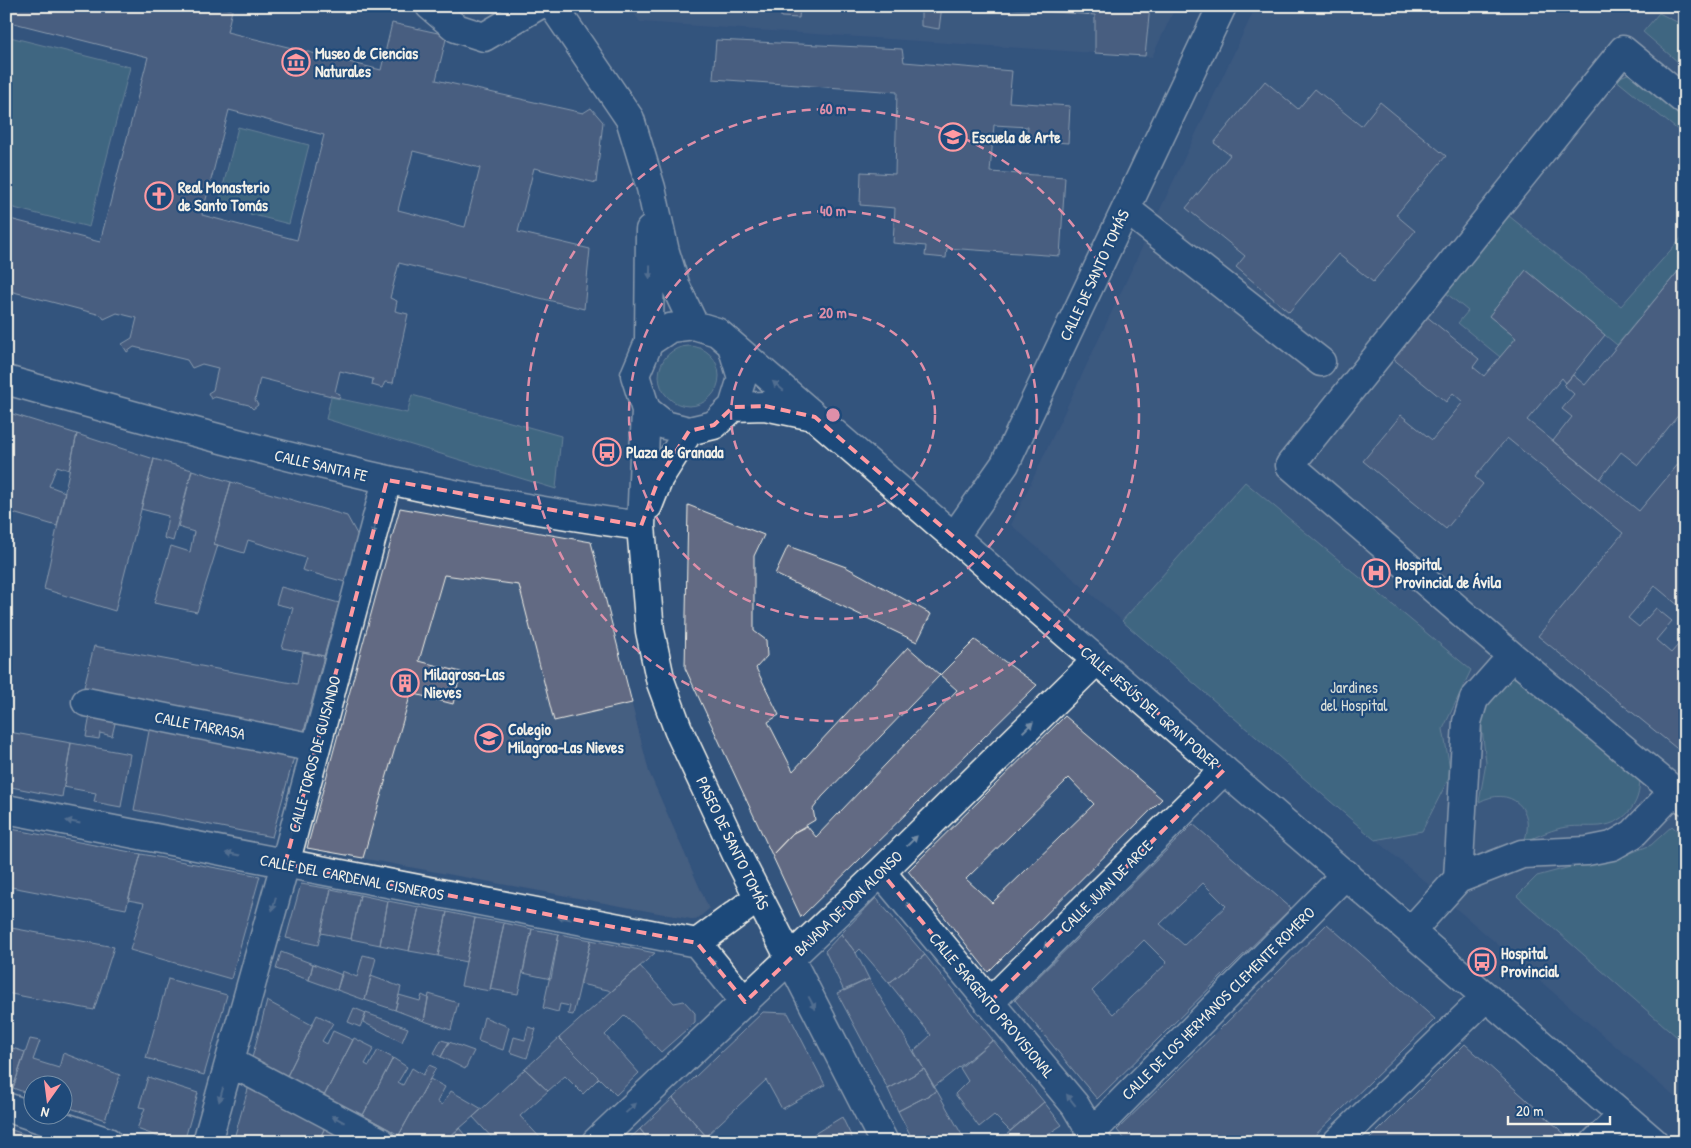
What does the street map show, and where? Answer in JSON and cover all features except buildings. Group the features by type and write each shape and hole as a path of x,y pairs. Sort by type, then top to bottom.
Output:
{"street":[{"path":"430,6 456,28 484,37 537,6"},
{"path":"553,6 630,119 651,188 665,252 676,287 694,325"},
{"name":"CALLE DE SANTO TOMÁS","path":"954,537 1005,464 1222,6"},
{"path":"1410,931 1458,879 1522,854 1587,851 1612,846 1633,834 1679,795 1512,656 1290,465 1624,50 1685,101"},
{"path":"649,342 670,328 694,325 717,332 733,349 742,378 733,407 714,425 689,431 665,425 646,410 635,375 649,342 651,188"},
{"path":"1126,208 1321,362"},
{"name":"CALLE JESÚS DEL GRAN PODER","path":"733,349 815,417 1096,661 1346,874 1654,1142"},
{"name":"CALLE SANTA FE","path":"6,380 270,453 387,480 564,515 641,526"},
{"name":"CALLE JESÚS DEL GRAN PODER","path":"733,407 765,406 815,417"},
{"name":"PASEO DE SANTO TOMÁS","path":"646,410 641,526 650,631 661,683 678,729 758,898 884,1142"},
{"name":"PASEO DE SANTO TOMÁS","path":"641,526 660,478 689,431"},
{"name":"CALLE TOROS DE GUISANDO","path":"207,1142 285,864 387,480"},
{"path":"1458,879 1467,722 1474,700 1512,656"},
{"name":"BAJADA DE DON ALONSO","path":"596,1142 789,960 1096,661"},
{"name":"CALLE TARRASA","path":"86,702 315,748"},
{"name":"CALLE JUAN DE ARCE","path":"989,1003 1224,770"},
{"name":"CALLE DEL CARDENAL CISNEROS","path":"6,809 697,943"},
{"name":"CALLE SARGENTO PROVISIONAL","path":"880,872 1075,1105 1094,1137"},
{"name":"CALLE DE LOS HERMANOS CLEMENTE ROMERO","path":"1094,1137 1346,874"},
{"path":"745,1002 697,943 758,898"},
{"path":"1337,1142 1486,997"},
{"path":"230,1062 381,1142"},
{"path":"6,1107 108,1142"},
{"path":"1595,1142 1623,1115"}],"highlighted area":[{"path":"765,406 815,417 1224,770 989,1003 881,872 745,1002 697,943 285,864 387,480 641,526 659,478 689,431 714,425 733,407"}],"shaded area":[{"path":"629,6 1176,6 1152,57 640,22"},
{"name":"Hospital Provincial de Ávila","path":"1256,6 1685,6 1685,1106 1011,525"},
{"name":"Colegio Milagroa-Las Nieves","path":"400,508 591,542 649,772 709,909 696,920 307,848"}],"green space":[{"path":"1659,13 1685,26 1685,68 1643,32"},
{"path":"6,36 130,67 89,227 6,206"},
{"path":"1635,71 1685,112 1685,136 1615,79"},
{"path":"238,127 309,145 289,224 218,206"},
{"path":"1509,216 1621,306 1685,234 1685,263 1617,345 1526,270 1489,316 1516,338 1500,357 1458,323 1468,311 1446,293"},
{"path":"689,346 706,351 714,359 719,376 714,393 706,401 689,406 672,401 664,393 659,376 664,359 672,351"},
{"path":"412,395 561,436 556,489 326,419 331,397 407,413"},
{"name":"Jardines del Hospital","path":"1245,482 1471,670 1443,729 1451,774 1422,831 1375,840 1122,621"},
{"path":"1518,678 1639,774 1639,793 1632,809 1626,815 1610,824 1561,828 1524,842 1527,819 1524,810 1518,803 1510,798 1501,796 1490,797 1479,802 1486,763 1481,720 1485,703 1508,679"},
{"path":"1672,826 1685,838 1685,1044 1517,896 1537,876 1574,866 1613,860 1651,845"}],"place":[{"name":"Museo de Ciencias Naturales","path":"296,62"},
{"name":"Escuela de Arte","path":"953,137"},
{"name":"Real Monasterio de Santo Tomás","path":"159,196"},
{"name":"Plaza de Granada","path":"607,452"},
{"name":"Hospital Provincial de Ávila","path":"1376,573"},
{"name":"Milagrosa-Las Nieves","path":"405,683"},
{"name":"Colegio Milagroa-Las Nieves","path":"489,738"},
{"name":"Hospital Provincial","path":"1482,962"}]}
